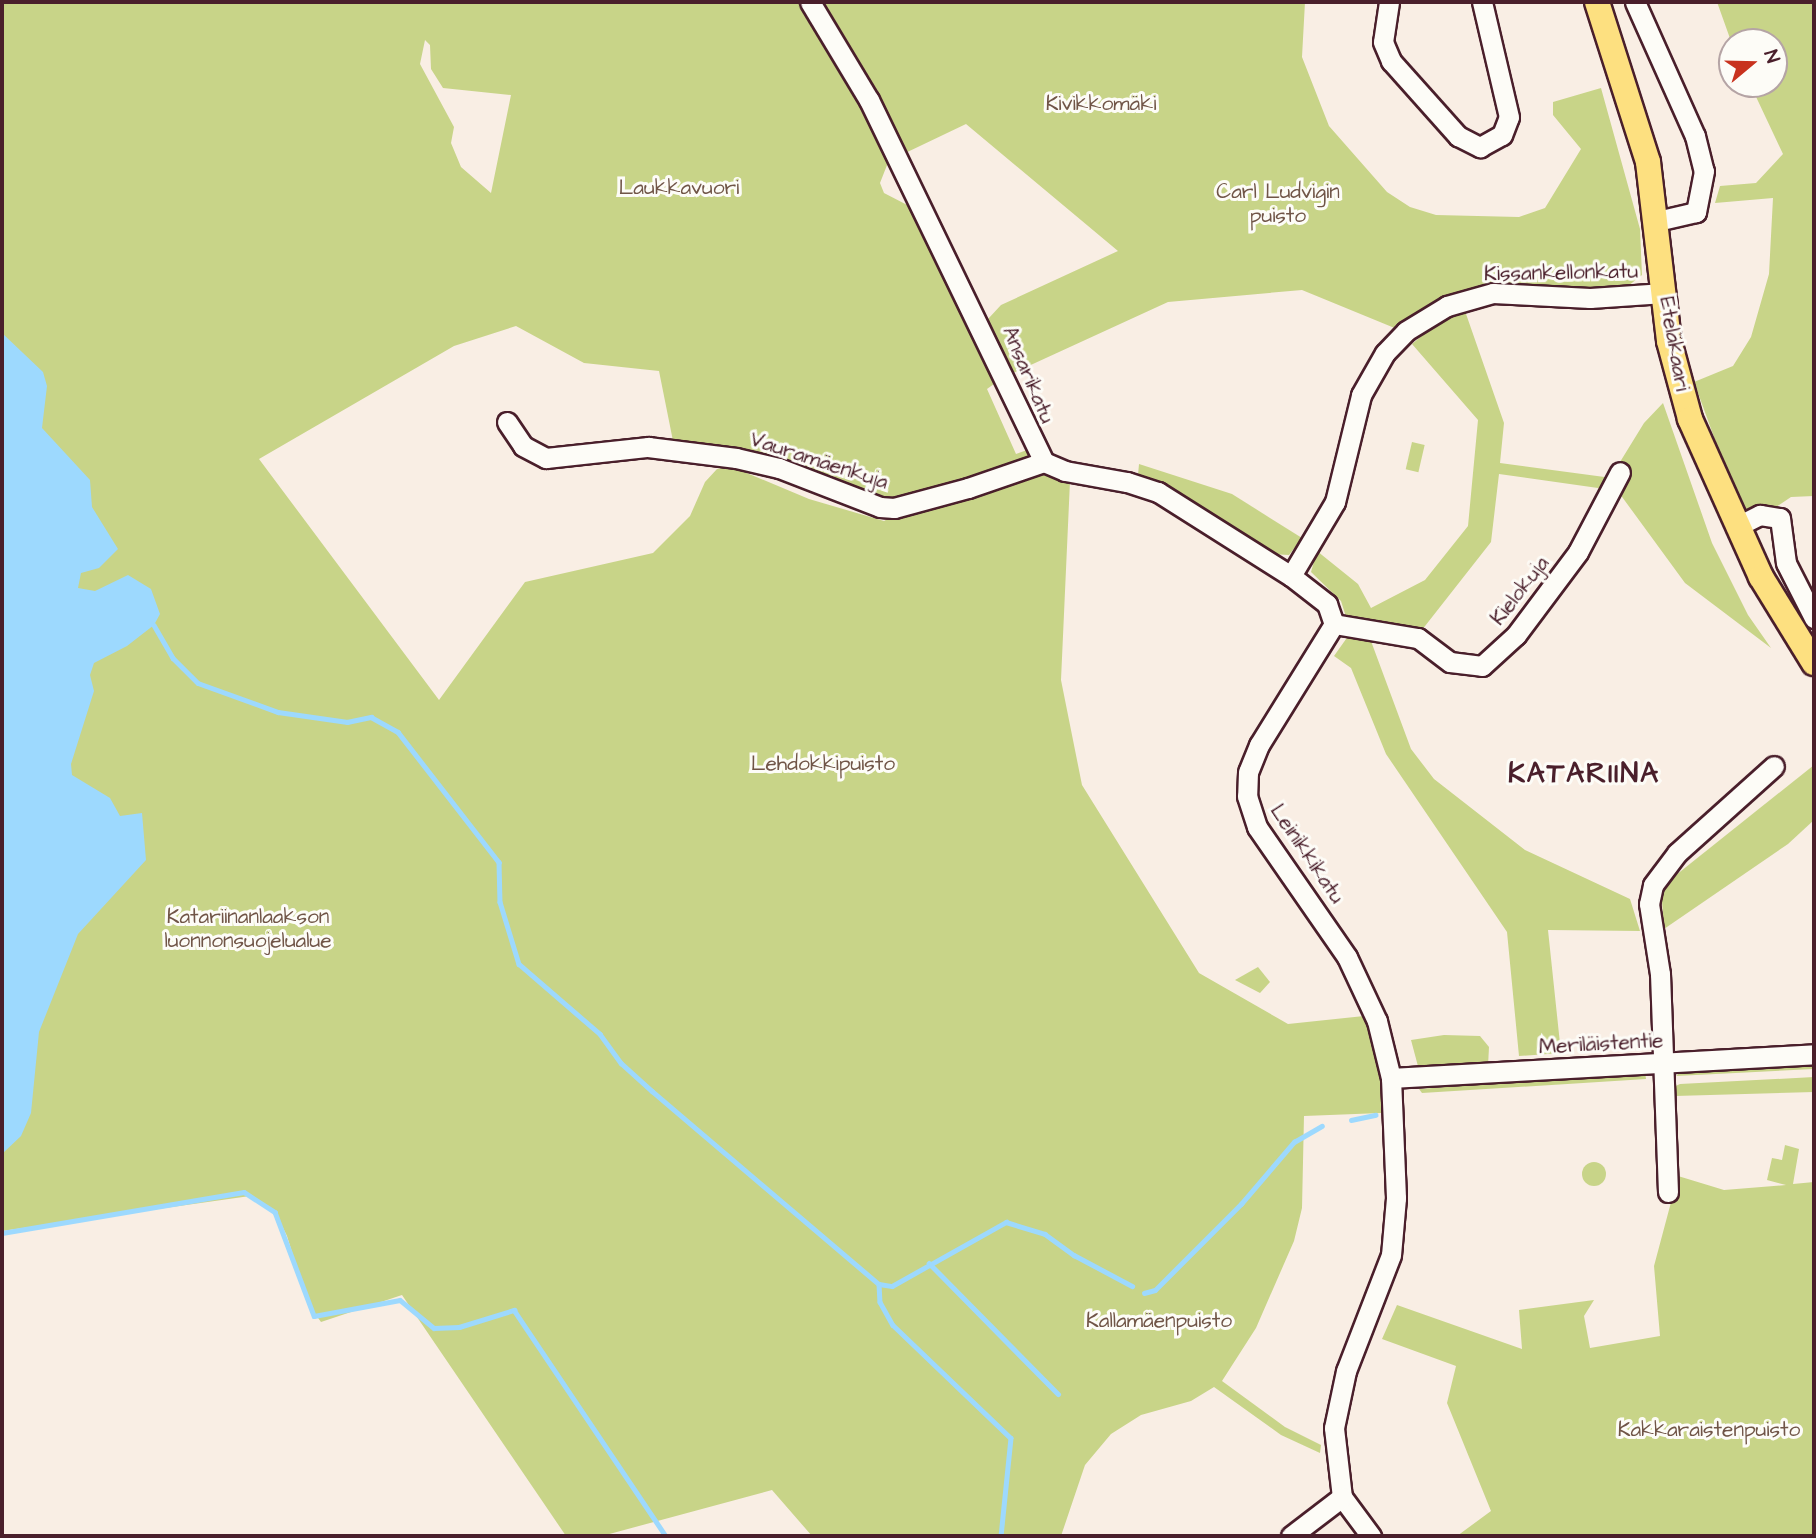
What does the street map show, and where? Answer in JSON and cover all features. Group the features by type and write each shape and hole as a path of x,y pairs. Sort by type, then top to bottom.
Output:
{"main road":[{"name":"Eteläkaari","path":"1597,2 1640,129 1657,221 1669,341 1690,419 1761,578 1814,663"}],"street":[{"name":"Ansarikatu","path":"810,2 869,100 1044,462"},
{"path":"1389,2 1383,42 1391,61 1458,136 1480,147 1502,135 1509,117 1482,2"},
{"path":"1635,2 1695,136 1704,170 1696,212 1657,221"},
{"name":"Kissankellonkatu","path":"1291,576 1335,502 1361,395 1385,354 1406,331 1447,306 1493,293 1591,298 1664,293"},
{"name":"Vauramäenkuja","path":"507,422 523,446 546,458 648,447 736,458 779,468 880,507 894,508 968,488 1044,462"},
{"path":"1044,462 1065,471 1138,484 1158,492 1291,576 1327,604 1334,624"},
{"name":"Kielokuja","path":"1334,624 1418,638 1450,662 1482,666 1517,635 1578,552 1620,472"},
{"path":"1736,527 1760,515 1780,518 1786,563 1814,618"},
{"name":"Leinikkikatu","path":"1334,624 1259,745 1248,772 1247,796 1257,827 1347,957 1377,1021 1391,1078 1395,1226 1387,1272 1350,1360 1336,1409 1333,1447 1342,1497"},
{"path":"1668,1192 1658,950 1649,904 1653,885 1677,853 1774,766"},
{"name":"Meriläistentie","path":"1391,1078 1814,1054"},
{"path":"1291,1536 1342,1497 1371,1536"}],"green space":[{"path":"2,2 806,2 863,97 889,160 880,183 884,193 913,208 998,381 987,389 1016,454 1027,450 1035,461 991,477 881,501 675,451 659,371 584,363 516,326 454,346 259,459 439,700 525,582 653,553 690,516 705,482 717,469 730,466 809,499 884,521 906,509 1034,473 1070,481 1061,680 1082,785 1199,973 1288,1024 1364,1016 1381,1065 1381,1113 1304,1116 1302,1208 1294,1241 1256,1328 1222,1381 1285,1427 1321,1445 1320,1453 1281,1435 1214,1387 1191,1401 1141,1415 1111,1434 1085,1465 1061,1536 812,1536 772,1490 602,1536 566,1536 402,1295 321,1322 308,1304 287,1236 275,1212 250,1196 2,1231","holes":["425,40 430,45 431,69 443,88 511,95 491,193 461,167 451,143 454,127 420,64"]},
{"path":"818,2 1305,2 1302,57 1329,126 1387,192 1410,207 1436,215 1519,217 1545,208 1581,149 1553,115 1553,102 1601,88 1640,229 1642,275 1628,286 1568,289 1515,283 1467,289 1438,301 1397,329 1302,290 1168,302 1011,374 988,319 1001,305 1118,251 966,124 899,156"},
{"path":"1717,2 1814,2 1814,496 1791,497 1773,509 1742,514 1694,382 1733,366 1751,337 1769,274 1773,198 1715,203 1720,186 1756,183 1783,154 1757,98 1788,98 1788,28 1726,28"},
{"path":"1465,311 1504,423 1500,463 1612,478 1605,489 1499,474 1491,542 1418,635 1347,620 1341,601 1311,572 1317,551 1358,584 1371,608 1425,580 1468,526 1478,420 1412,344 1436,324"},
{"path":"1663,403 1712,543 1748,615 1771,648 1685,583 1617,490 1628,468 1620,462 1644,423"},
{"path":"1412,442 1425,445 1418,472 1406,469"},
{"path":"1139,464 1232,494 1302,538 1289,555 1271,554 1138,475"},
{"path":"1351,632 1368,633 1411,749 1434,779 1525,850 1630,899 1640,931 1548,930 1561,1053 1519,1056 1507,932 1386,754 1351,668 1334,656"},
{"path":"1814,765 1814,820 1788,844 1664,929 1661,887"},
{"path":"1258,967 1270,982 1260,993 1235,980"},
{"path":"1444,1035 1480,1036 1489,1047 1488,1066 1419,1070 1411,1040"},
{"path":"1814,1062 1814,1069 1676,1076 1682,1071"},
{"path":"1645,1072 1646,1079 1422,1093 1419,1089"},
{"path":"1814,1077 1814,1092 1675,1096 1671,1088 1680,1084"},
{"name":"Kakkaraistenpuisto","path":"1785,1145 1799,1149 1793,1184 1814,1182 1814,1536 1457,1536 1491,1511 1447,1403 1456,1366 1382,1339 1397,1305 1522,1349 1519,1310 1594,1300 1584,1316 1590,1348 1660,1336 1654,1266 1678,1176 1724,1190 1786,1185 1767,1180 1772,1158 1782,1160"},
{"path":"1594,1162 1602,1166 1606,1174 1602,1182 1594,1186 1586,1182 1582,1174 1586,1166"}],"water":[{"path":"2,333 43,372 47,386 42,428 90,480 92,507 118,549 99,568 81,573 78,588 95,591 128,575 151,589 160,614 154,625 127,646 94,663 90,675 94,691 71,764 72,775 110,798 120,816 142,813 146,860 78,934 39,1032 31,1113 21,1136 2,1154"}],"waterway":[{"path":"154,625 173,658 198,683 278,712 347,722 371,717 398,732 499,862 500,902 519,964 600,1034 621,1063 652,1091 879,1284 892,1286 1006,1222 1045,1234 1074,1255 1132,1286"},
{"path":"1351,1120 1375,1115"},
{"path":"1144,1293 1155,1290 1241,1204 1294,1142 1322,1126"},
{"path":"2,1233 244,1192 275,1212 314,1316 400,1300 434,1328 459,1327 514,1310 666,1536"},
{"path":"929,1263 1058,1394"},
{"path":"879,1284 880,1302 893,1325 1011,1438 1001,1536"}],"district":[{"name":"KATARIINA","path":"1584,774"}],"park label":[{"name":"Kivikkomäki","path":"1101,104"},
{"name":"Laukkavuori","path":"679,188"},
{"name":"Carl Ludvigin puisto","path":"1278,204"},
{"name":"Lehdokkipuisto","path":"823,764"},
{"name":"Katariinanlaakson luonnonsuojelualue","path":"248,929"},
{"name":"Kallamäenpuisto","path":"1159,1321"}]}
